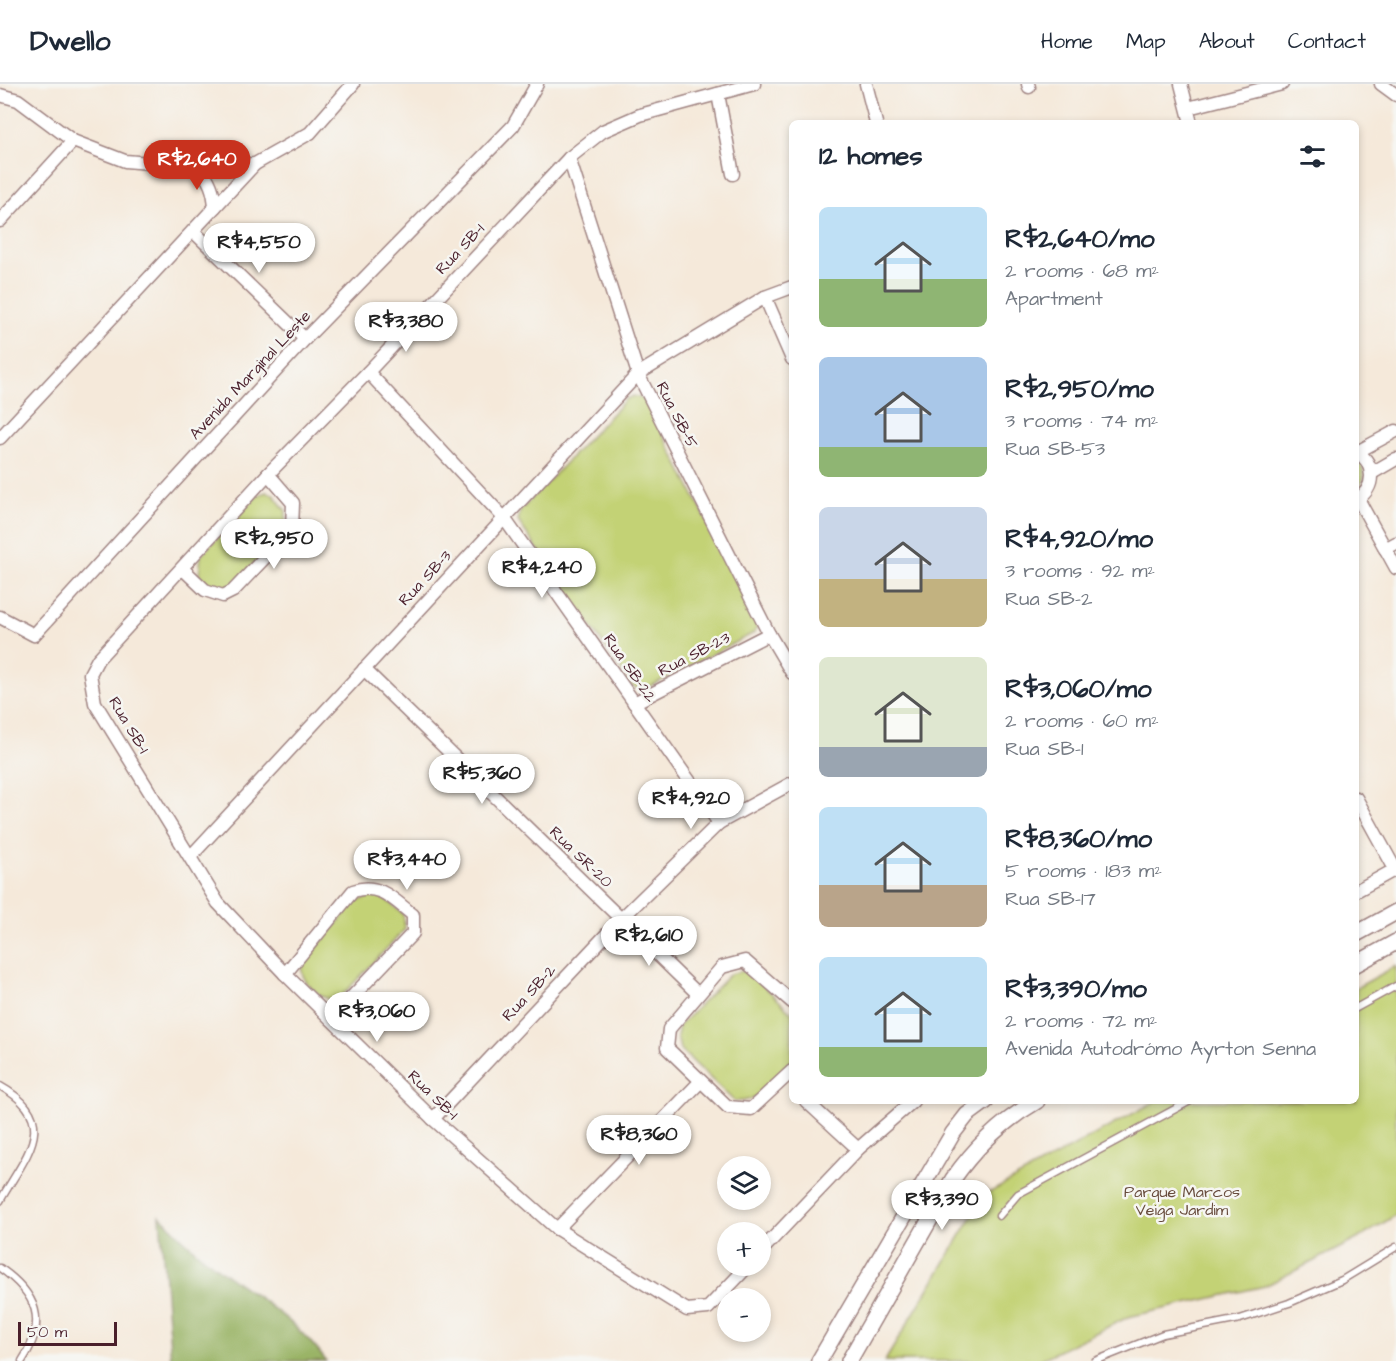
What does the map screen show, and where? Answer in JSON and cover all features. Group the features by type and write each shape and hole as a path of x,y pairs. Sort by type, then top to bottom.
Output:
{"street":[{"path":"0,438 255,164 310,133 353,84"},
{"name":"Avenida Marginal Leste","path":"0,617 34,635 304,339 513,126 537,84"},
{"name":"Rua SB-1","path":"738,1276 708,1308 687,1310 557,1229 433,1119 285,974 218,903 95,703 90,674 98,659 268,474 368,372 569,158 603,130 640,116 754,84"},
{"path":"866,84 875,120"},
{"path":"1181,84 1190,120"},
{"path":"1188,108 1282,84"},
{"path":"1381,84 1396,95"},
{"path":"717,94 733,174"},
{"path":"0,95 18,100 74,141 125,161 199,167 255,164"},
{"path":"0,221 74,141"},
{"name":"Rua SB-5","path":"569,158 638,374 769,634 789,668"},
{"path":"199,167 208,178 214,193 215,207"},
{"path":"193,231 304,339"},
{"name":"Rua SB-3","path":"191,856 638,374 765,297 789,288"},
{"path":"765,297 789,352"},
{"name":"Rua SB-22","path":"368,372 504,518 719,823"},
{"path":"1359,450 1396,431"},
{"path":"1359,453 1372,472 1369,488 1359,498"},
{"path":"1372,472 1396,459"},
{"path":"183,569 205,590 223,596 233,591 292,529 292,504 268,474"},
{"path":"1359,503 1391,546 1396,568"},
{"name":"Rua SB-23","path":"634,703 769,634"},
{"name":"Rua SR-20","path":"363,669 698,994"},
{"name":"Rua SB-2","path":"433,1119 621,919 719,823 789,785"},
{"path":"1359,803 1395,869 1359,889"},
{"path":"285,974 353,891 361,888 381,890 413,915 412,933 331,1019"},
{"path":"1359,932 1396,912"},
{"path":"1359,962 1396,942"},
{"path":"789,994 745,961 722,967 669,1029 667,1048 728,1107 751,1109 789,1079"},
{"path":"557,1229 700,1082"},
{"path":"809,1104 858,1149"},
{"path":"771,1240 858,1149 910,1104"},
{"path":"819,1361 953,1133 967,1115 982,1104"},
{"path":"849,1361 953,1179 971,1152 995,1129 1032,1104"}],"lane":[{"path":"1359,1006 1396,986"},
{"path":"0,1086 23,1100 31,1112 35,1127 29,1149 0,1201"},
{"path":"999,1216 1018,1194 1184,1104"},
{"path":"1095,1361 1163,1334 1240,1319 1289,1303 1342,1280 1396,1247"},
{"path":"0,1268 22,1284 37,1315 34,1342 22,1361"}],"green space":[{"path":"633,396 645,399 759,623 754,633 643,690 633,687 518,521 520,511 626,399"},
{"path":"1359,462 1362,466 1364,478 1359,487"},
{"path":"266,492 273,494 286,511 285,531 229,590 211,590 199,574 201,555 258,495"},
{"path":"374,895 382,896 403,914 405,929 338,1000 325,998 308,984 304,978 302,965 355,902"},
{"name":"Parque Marcos Veiga Jardim","path":"1396,966 1396,1215 1361,1237 1265,1286 1128,1317 1038,1361 885,1361 985,1195 1151,1104 1359,1104 1359,986"},
{"path":"747,970 789,1010 789,1064 767,1088 752,1099 743,1101 734,1101 680,1049 677,1036 679,1026 730,974"},
{"path":"160,1216 201,1255 286,1318 314,1345 326,1361 171,1361"}]}
